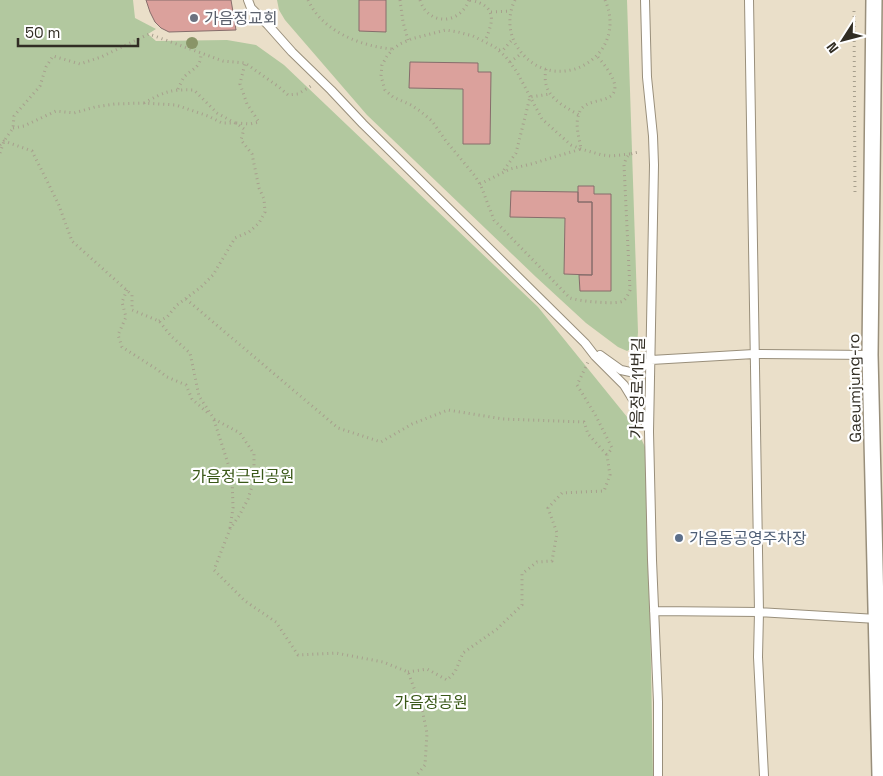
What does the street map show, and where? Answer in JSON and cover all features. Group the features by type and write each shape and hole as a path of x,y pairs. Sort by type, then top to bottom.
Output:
{"street":[{"name":"Gaeumjung-ro","path":"874,0 870,355 880,776"}],"lane":[{"path":"248,0 251,8 322,83 585,343 624,385 643,416 649,432"},
{"name":"가음정로11번길","path":"645,0 647,77 654,165 649,432 658,702 658,776"},
{"path":"749,0 759,612 758,658 764,776"},
{"path":"585,343 621,370 635,374 651,360 754,354 870,355"},
{"path":"654,611 759,612 877,619"}],"path":[{"path":"308,0 318,16 341,34 382,48 393,49"},
{"path":"400,0 408,40"},
{"path":"420,0 425,10 432,16 440,19 458,16 470,0 485,5 491,12 492,24 485,41"},
{"path":"481,3 485,0"},
{"path":"515,0 511,7 509,23 513,40 521,54 534,65 550,71 567,71 583,66 597,56 606,42 610,26 610,10 605,0"},
{"path":"491,12 511,11"},
{"path":"854,11 855,197"},
{"path":"630,154 626,158 624,165 630,290 628,296 623,301 616,303 570,298 494,220 475,176 432,121 412,105 393,97 385,90 381,76 382,65 386,56 400,44 446,30 485,41 506,57 517,72 542,119 571,145 611,156 639,152"},
{"path":"0,153 4,141 12,128 14,116 40,86 46,67 53,56 80,64 102,57 149,34 223,61 245,63 288,95 298,94 311,86 322,83"},
{"path":"499,50 503,50 513,40"},
{"path":"178,89 184,78 197,67 201,60 201,53"},
{"path":"510,62 521,54"},
{"path":"581,149 577,120 581,109 590,103 610,97 614,91 614,81 597,56"},
{"path":"12,128 24,126 56,111 74,113 115,104 143,103 176,105 222,123 250,124 259,122 247,104 240,84 245,63"},
{"path":"546,69 546,85 550,94 557,102 579,115"},
{"path":"143,103 163,92 178,89 194,90 217,113 236,123 244,130 241,140 252,154 259,188 264,199 265,212 259,223 249,232 236,238 213,275 201,287 177,305 167,317 159,321"},
{"path":"530,97 550,94"},
{"path":"504,171 516,154 530,97"},
{"path":"0,145 4,141"},
{"path":"4,141 32,150 58,203 72,241 132,295 132,310 159,321 171,336 190,353 199,396 214,419 232,476 233,508 230,528 214,570 245,601 276,622 298,655 336,653 383,662 408,672 427,669 447,680 456,672 463,653 497,629 522,605 522,574 537,562 552,560 557,533 548,508 562,493 604,491 610,475 606,455 588,434 584,422 503,419 448,410 412,424 381,442 338,428 186,299"},
{"path":"480,184 504,171 581,149"},
{"path":"127,290 122,302 126,317 118,335 122,347 166,377 186,385 192,400 214,419 240,433 254,454 254,480 248,499 230,528"},
{"path":"592,352 577,385 596,416 612,448 606,455"},
{"path":"408,672 422,709 427,734 426,765 416,776"}],"green space":[{"path":"0,0 133,0 135,18 156,29 148,34 156,41 227,40 256,45 284,65 538,307 636,428 647,451 653,776 0,776"},
{"path":"277,0 627,0 637,345 627,351 618,347 586,323 536,277 367,115 285,20 279,10"}],"building":[{"name":"가음정교회","path":"146,0 231,0 236,30 169,32 155,22"},
{"path":"359,0 386,0 386,32 359,31"},
{"path":"410,62 478,63 478,72 491,72 490,144 463,144 463,89 409,88"},
{"path":"578,186 594,186 594,194 611,194 611,291 580,291 579,275 592,275 592,202 578,202"},
{"path":"511,191 578,192 578,202 592,202 592,275 564,274 565,218 510,217"}],"place":[{"name":"가음정교회","path":"194,18"},
{"name":"가음동공영주차장","path":"679,538"}],"park label":[{"name":"가음정근린공원","path":"243,476"},
{"name":"가음정공원","path":"431,702"}]}
